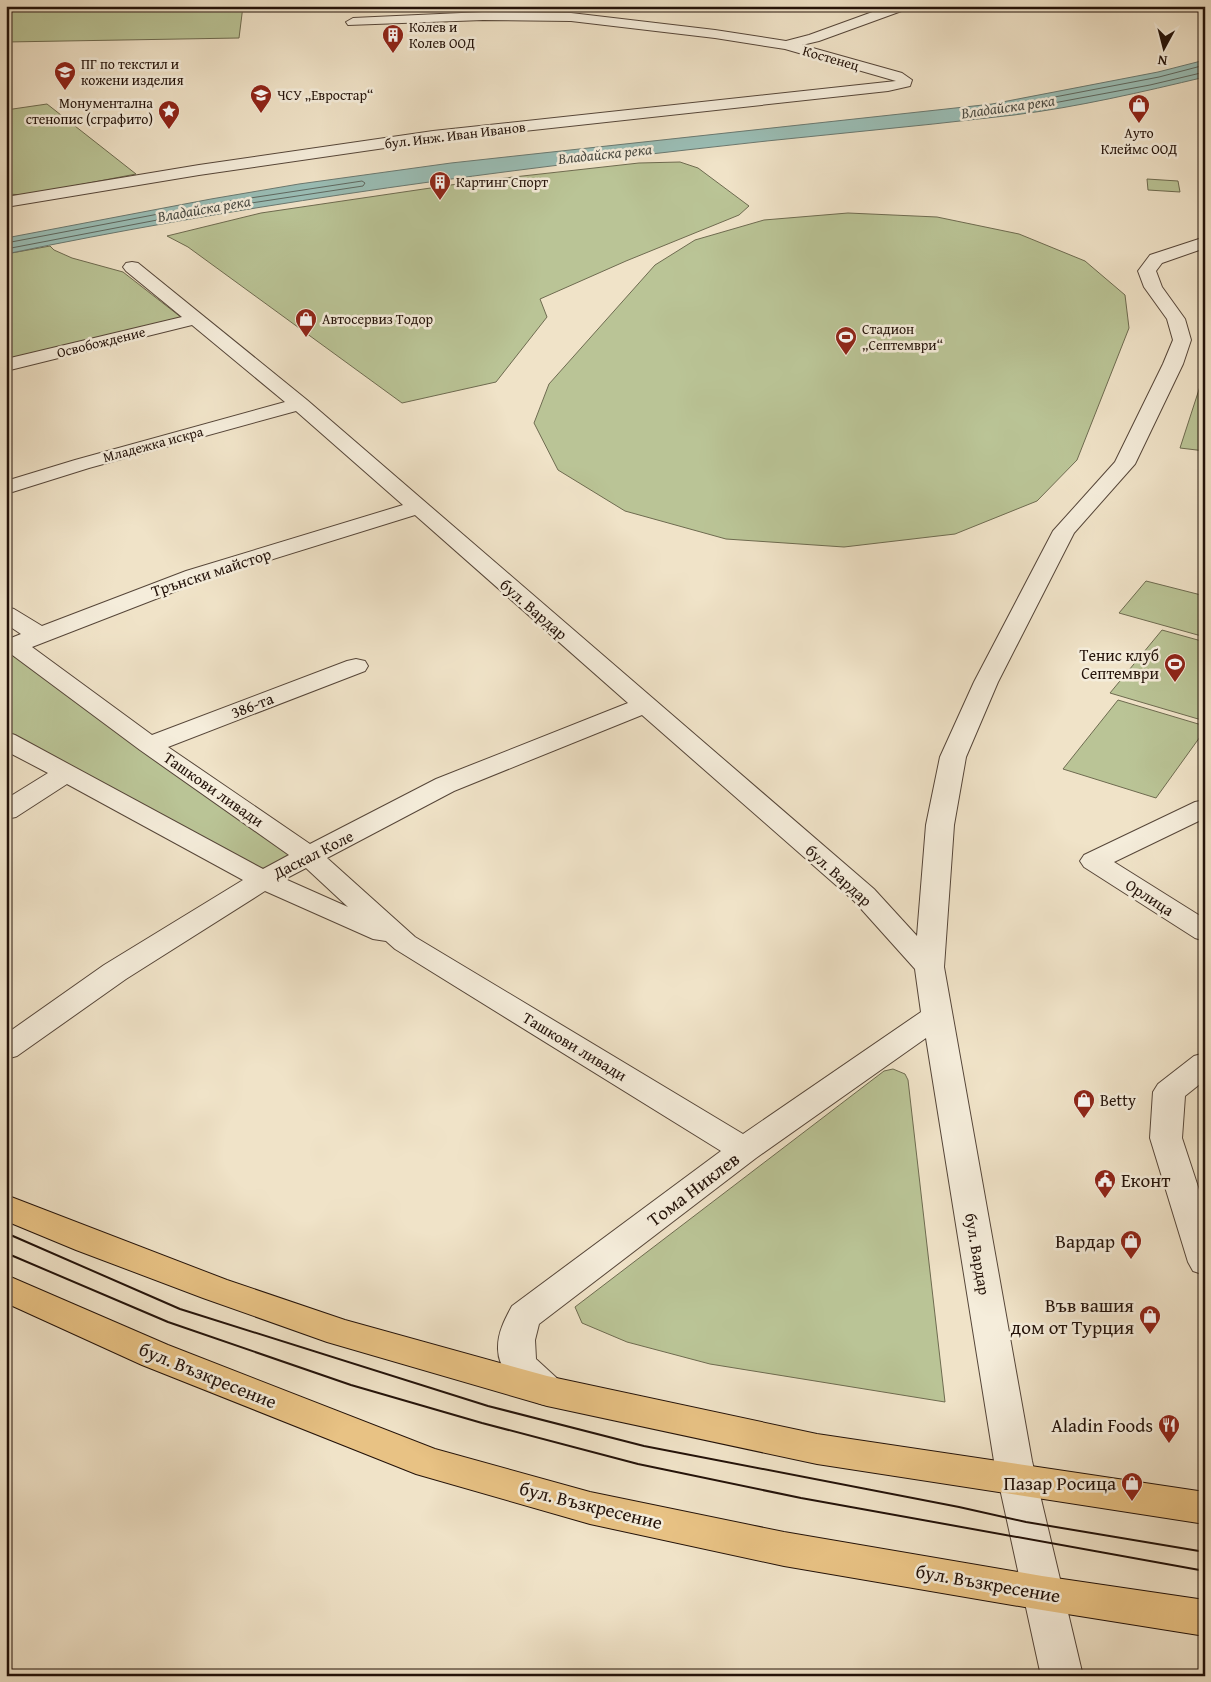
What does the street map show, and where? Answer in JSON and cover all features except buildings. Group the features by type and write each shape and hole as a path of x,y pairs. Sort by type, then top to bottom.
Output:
{"main road":[{"path":"6,1207 88,1241 304,1320 547,1391 817,1450 1205,1508"},
{"name":"бул. Възкресение","path":"6,1288 156,1355 429,1463 600,1510 784,1548 1042,1593 1205,1618"}],"street":[{"name":"Костенец","path":"786,45 814,38 902,6"},
{"path":"354,22 483,16 571,17 715,34 786,45"},
{"name":"Костенец","path":"786,45 897,76 905,80 905,84"},
{"name":"бул. Инж. Иван Иванов","path":"6,202 199,170 433,136 888,88 905,84"},
{"path":"929,967 940,825 953,757 986,682 1064,531 1124,464 1182,340 1176,319 1153,287 1147,272 1156,259 1205,242"},
{"name":"бул. Вардар","path":"132,267 300,404 864,895 929,967 1017,1479 1062,1676"},
{"name":"Освобождение","path":"6,365 196,319"},
{"name":"Младежка искра","path":"6,488 82,464 300,404"},
{"name":"Трънски майстор","path":"20,642 194,576 419,508"},
{"name":"Ташкови ливади","path":"6,614 20,642 149,745 310,856 406,943"},
{"name":"386-та","path":"149,745 356,666"},
{"name":"Даскал Коле","path":"6,1049 115,972 263,880 445,785 644,705"},
{"name":"Ташкови ливади","path":"6,740 263,880 406,943 744,1150"},
{"path":"6,811 67,773"},
{"name":"Орлица","path":"1205,808 1094,861 1205,932"},
{"name":"Тома Никлев","path":"547,1391 530,1380 519,1365 515,1348 516,1336 525,1316 744,1150 938,1016"},
{"path":"1205,1064 1169,1092 1166,1138 1205,1262"}],"green space":[{"path":"6,6 243,6 239,38 6,42"},
{"path":"47,104 136,174 26,195 6,194 6,110"},
{"path":"680,162 698,168 749,206 739,215 626,261 540,299 547,317 496,382 402,403 188,247 167,236 261,213 478,181 639,163"},
{"path":"1147,179 1178,181 1180,192 1148,190"},
{"name":"Стадион „Септември“","path":"848,213 937,217 1019,234 1085,261 1125,295 1129,328 1077,460 1037,501 955,534 844,547 726,539 625,511 558,470 534,423 549,384 655,265 695,240 764,220"},
{"path":"50,246 54,250 72,258 123,272 182,318 6,364 6,254"},
{"path":"1205,371 1205,451 1180,448"},
{"path":"1146,581 1205,596 1205,637 1119,613"},
{"path":"1162,630 1205,642 1205,721 1110,693"},
{"path":"6,651 304,856 262,875 6,737"},
{"path":"1118,700 1205,726 1205,730 1156,798 1063,769"},
{"path":"893,1069 905,1074 908,1080 945,1402 710,1364 627,1342 582,1323 575,1307 884,1071"}],"water":[{"name":"Владайска река","path":"1205,60 1205,77 1110,99 1038,112 686,150 430,182 260,207 6,254 6,238 299,184 451,163 992,104 1158,72"}],"tram line":[{"path":"6,1233 180,1309 488,1406 644,1446 959,1507 1026,1522 1205,1552"},
{"path":"6,1253 168,1322 351,1385 482,1423 638,1464 801,1498 1205,1571"}],"place":[{"name":"Колев и Колев ООД","path":"393,54"},
{"name":"ПГ по текстил и кожени изделия","path":"65,91"},
{"name":"ЧСУ „Евростар“","path":"261,114"},
{"name":"Ауто Клеймс ООД","path":"1139,124"},
{"name":"Монументална стенопис (сграфито)","path":"169,130"},
{"name":"Картинг Спорт","path":"440,201"},
{"name":"Автосервиз Тодор","path":"306,338"},
{"name":"Стадион „Септември“","path":"846,356"},
{"name":"Тенис клуб Септември","path":"1175,683"},
{"name":"Betty","path":"1084,1119"},
{"name":"Еконт","path":"1105,1199"},
{"name":"Вардар","path":"1131,1260"},
{"name":"Във вашия дом от Турция","path":"1150,1335"},
{"name":"Aladin Foods","path":"1169,1444"},
{"name":"Пазар Росица","path":"1132,1502"}]}
